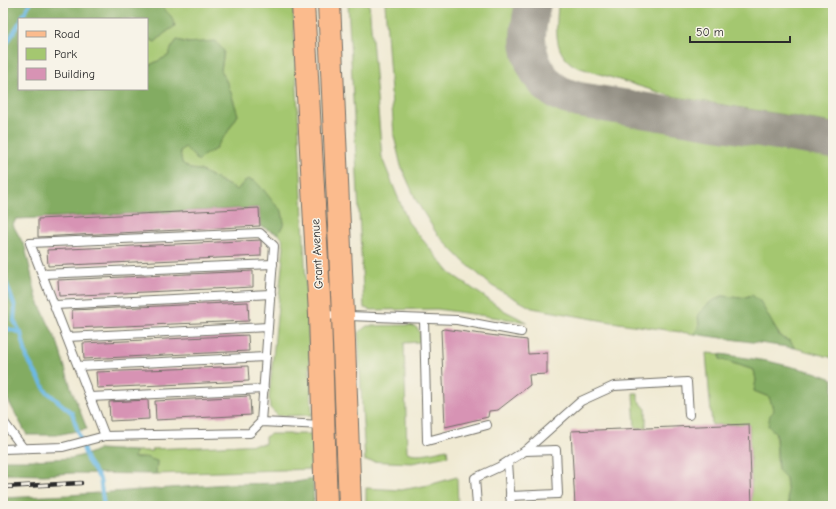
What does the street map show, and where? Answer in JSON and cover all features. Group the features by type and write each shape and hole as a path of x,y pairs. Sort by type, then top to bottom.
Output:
{"main road":[{"name":"Grant Avenue","path":"303,3 320,315 326,506"},
{"name":"Grant Avenue","path":"330,3 350,506"}],"lane":[{"path":"3,449 63,447 105,436 250,433 262,422 274,246 260,233 30,243 105,436"},
{"path":"43,274 273,264"},
{"path":"55,305 271,294"},
{"path":"320,315 457,320 521,332"},
{"path":"424,319 427,441 488,424"},
{"path":"67,336 268,327"},
{"path":"78,366 266,357"},
{"path":"477,506 475,478 508,462 581,401 614,386 687,382 689,415"},
{"path":"90,397 264,389"},
{"path":"3,421 23,448"},
{"path":"262,422 324,425"},
{"path":"510,496 558,494 556,450 524,450"},
{"path":"508,462 511,506"}],"green space":[{"path":"3,3 167,3 163,8 171,16 175,26 155,42 148,38 148,18 18,18 18,90 148,90 148,65 168,56 177,40 187,43 215,41 224,51 221,70 229,87 238,115 214,150 204,155 198,161 185,147 180,151 182,163 190,169 200,170 237,190 247,179 255,181 282,211 284,223 278,234 260,226 259,208 16,219 13,225 25,247 37,299 58,344 71,388 87,429 56,435 27,435 3,391"},
{"path":"167,3 293,3 312,415 278,416 270,408 269,398 284,246 282,238 278,234 284,223 282,211 274,203 242,184 237,190 200,170 190,169 182,163 180,151 185,147 204,155 214,150 238,115 229,87 221,70 224,51 177,40 168,56 148,65 148,38 155,42 175,26 171,16 163,8"},
{"path":"348,3 369,3 382,158 408,222 450,273 505,311 527,322 437,309 371,310 364,308"},
{"path":"385,3 518,3 514,40 520,64 529,81 535,88 558,106 578,112 833,155 833,358 795,348 790,341 782,338 752,295 742,298 722,296 698,314 699,326 694,334 605,321 532,308 492,286 462,260 437,234 417,202 401,166 394,136"},
{"path":"558,3 833,3 833,123 671,96 577,67 569,62 559,47 557,39"},
{"path":"752,295 760,301 779,335 790,341 795,348 694,334 699,326 698,314 709,303 722,296 742,298"},
{"path":"410,325 418,329 420,342 404,343 407,452 422,454 447,449 448,456 412,463 365,461 358,333 367,326"},
{"path":"706,353 720,354 720,359 754,370 756,380 754,391 769,397 774,411 778,470 786,478 789,506 752,506 749,424 712,425"},
{"path":"720,354 767,361 814,372 833,379 833,506 789,506 786,478 778,470 776,433 768,426 770,415 774,411 769,397 754,391 756,380 754,370 720,359"},
{"path":"633,393 638,393 638,400 646,409 646,428 635,428"},
{"path":"270,434 313,434 314,469 156,474 157,461 134,458 135,451 152,451 152,449 265,444 265,437"},
{"path":"99,449 135,451 134,458 145,457 157,461 156,474 3,474 3,460 72,458 88,454"},
{"path":"457,477 458,506 366,506 366,488 401,490 429,485"},
{"path":"313,479 314,506 3,506 3,498 228,484 291,483"}],"building":[{"path":"259,208 260,226 38,237 38,219"},
{"path":"261,240 261,256 48,266 47,250"},
{"path":"253,271 253,287 59,296 58,280"},
{"path":"248,302 249,321 73,328 72,310"},
{"path":"444,329 527,340 528,354 547,353 547,374 529,375 530,385 498,410 489,411 488,417 445,427 441,330"},
{"path":"248,335 249,351 84,359 83,343"},
{"path":"248,366 249,381 97,388 96,372"},
{"path":"250,396 251,415 156,420 155,401"},
{"path":"148,400 149,419 110,421 109,402"},
{"path":"749,424 752,506 575,506 571,431"}],"waterway":[{"path":"22,18 30,3"},
{"path":"3,47 8,42 18,25"},
{"path":"3,274 15,307 14,321 21,333 27,358 46,391 72,413 87,460 100,479 104,506"},
{"path":"3,322 6,328 21,333"}],"taxiway":[{"path":"533,3 528,37 530,54 541,77 554,90 563,95 579,100 833,141"}],"railway":[{"path":"3,487 81,483"}]}
